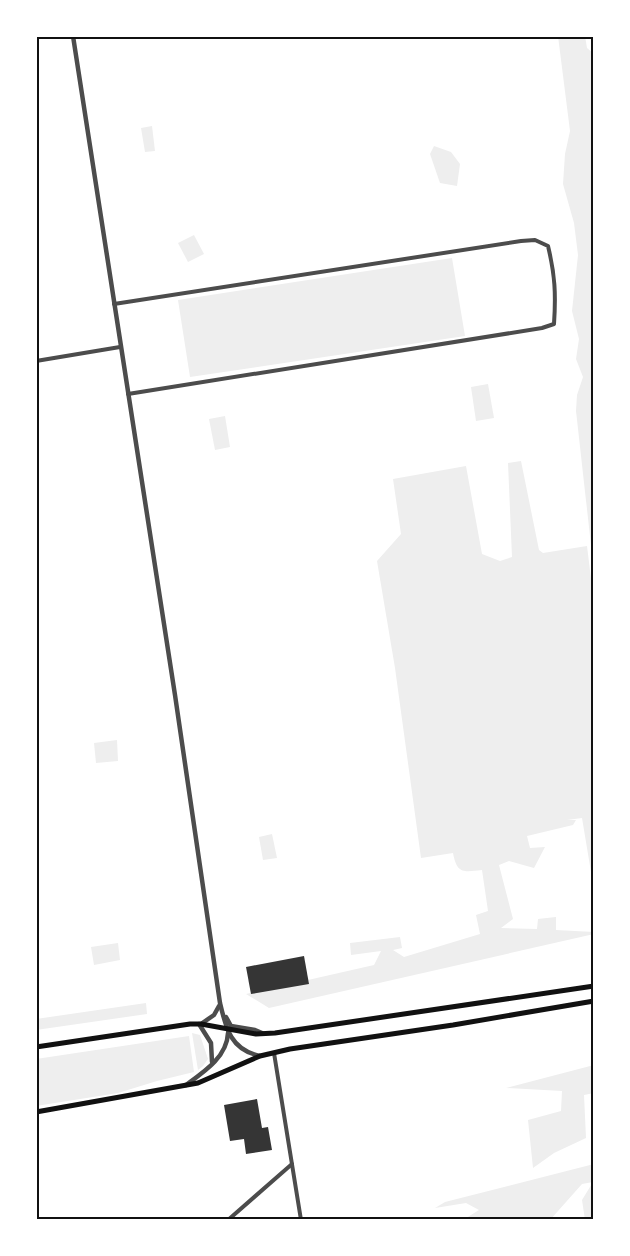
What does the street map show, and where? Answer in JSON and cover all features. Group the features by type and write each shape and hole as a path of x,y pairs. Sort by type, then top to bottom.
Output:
{"main road":[{"path":"36,1047 200,1024 228,1030 262,1033 332,1026 594,986"},
{"path":"36,1112 204,1081 274,1052 594,1001"}],"street":[{"path":"73,36 220,1003 228,1030 234,1041 247,1053 260,1056"},
{"path":"113,304 535,240 548,246 555,273 554,324 542,328 128,394"},
{"path":"36,361 120,347"},
{"path":"212,1065 212,1043 200,1024 214,1015 220,1003"},
{"path":"220,1003 231,1026 262,1033"},
{"path":"184,1086 212,1065 224,1048 228,1030"},
{"path":"274,1052 301,1220"},
{"path":"228,1220 292,1164"}],"shaded area":[{"path":"558,36 585,36 587,48 594,54 594,572 576,411 577,395 583,377 576,359 579,339 572,311 578,255 574,223 563,184 565,154 570,131"},
{"path":"152,126 155,151 145,152 141,128"},
{"path":"434,146 451,152 460,164 457,186 440,183 430,154"},
{"path":"194,235 204,254 188,262 178,243"},
{"path":"452,258 465,336 190,377 178,300"},
{"path":"488,384 494,418 476,421 471,387"},
{"path":"225,416 230,447 215,450 209,419"},
{"path":"521,461 539,550 543,553 587,546 594,603 594,890 582,818 567,820 576,820 573,825 527,836 530,848 545,847 534,868 509,861 499,865 513,919 501,928 537,929 538,919 556,917 556,930 594,932 594,934 269,1008 246,994 374,965 381,951 351,955 350,943 400,937 402,948 393,950 404,957 480,934 476,915 488,911 482,870 462,870 457,865 453,853 421,858 395,668 377,561 401,534 393,479 466,466 482,554 500,561 512,557 508,463"},
{"path":"117,740 118,761 96,763 94,743"},
{"path":"272,834 277,858 263,860 259,837"},
{"path":"118,943 120,960 94,965 91,947"},
{"path":"146,1003 147,1014 36,1030 36,1019"},
{"path":"192,1033 200,1035 208,1059 198,1070"},
{"path":"189,1036 194,1072 118,1093 36,1106 36,1059"},
{"path":"594,1065 594,1093 584,1095 586,1138 554,1153 533,1168 528,1120 561,1111 562,1091 506,1088"},
{"path":"594,1164 594,1220 585,1220 582,1200 593,1182 582,1184 550,1220 463,1220 479,1210 466,1203 435,1208 445,1202"}],"building":[{"path":"304,956 309,984 251,994 246,967"},
{"path":"257,1099 262,1128 268,1127 272,1150 246,1154 244,1139 230,1141 224,1105"}]}
